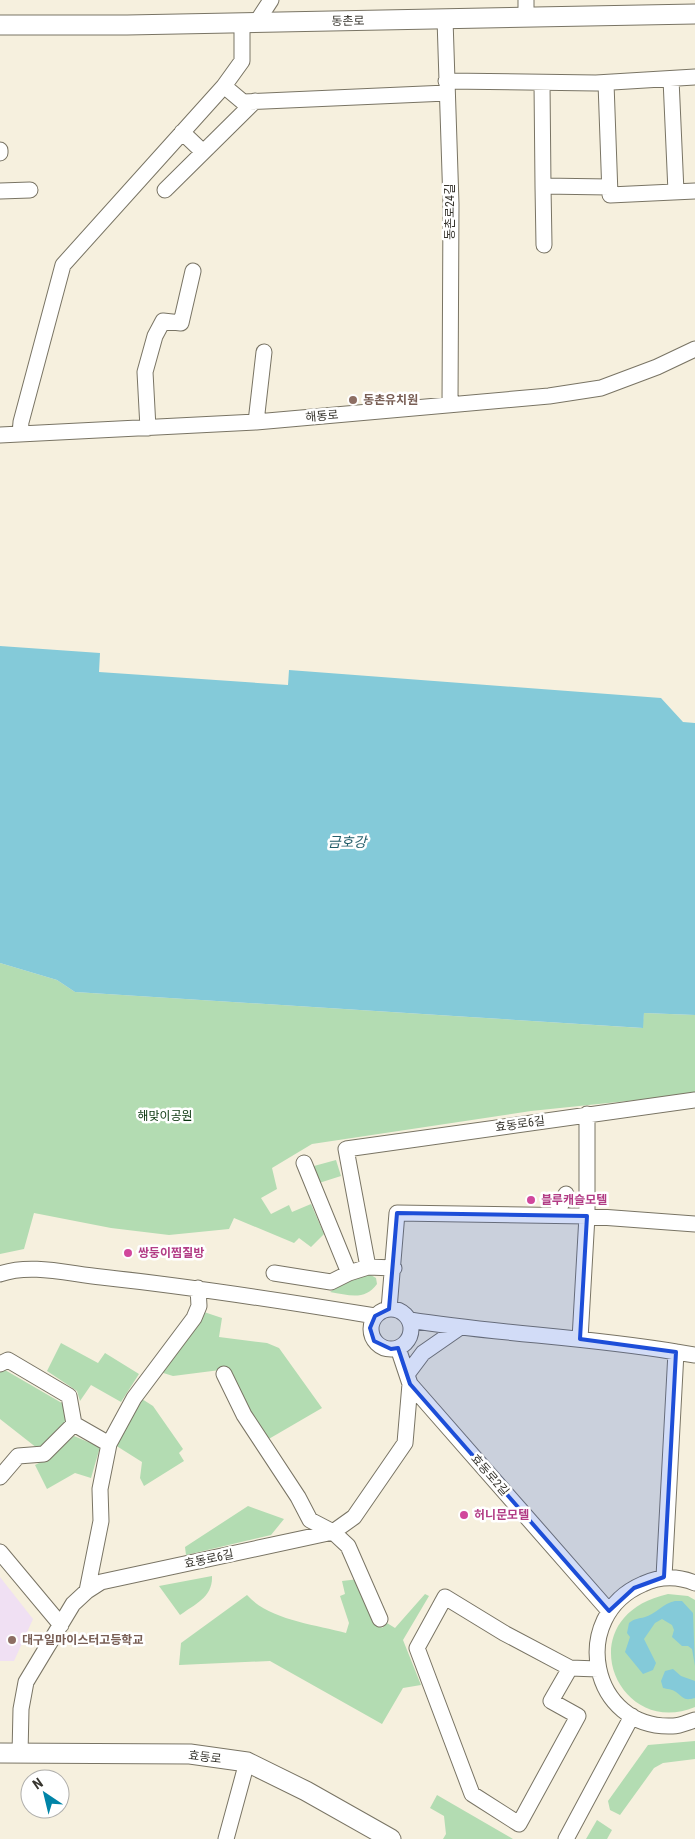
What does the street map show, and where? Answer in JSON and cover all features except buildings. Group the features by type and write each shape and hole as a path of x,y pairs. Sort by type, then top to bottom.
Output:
{"main road":[{"name":"동촌로","path":"0,25 445,19 526,9 695,14"},
{"name":"효동로","path":"0,1753 190,1754 247,1762 391,1839"}],"street":[{"path":"20,434 21,422 63,265 224,86 242,61 249,23 271,0"},
{"name":"동촌로24길","path":"445,19 451,204 450,405"},
{"path":"224,86 243,102 447,87 542,83 606,83 695,77"},
{"path":"671,79 676,192"},
{"path":"542,83 544,245"},
{"path":"606,83 610,195 695,191"},
{"path":"164,190 255,101"},
{"path":"182,132 204,152"},
{"path":"543,186 609,187"},
{"path":"0,191 30,190"},
{"path":"148,428 145,372 155,336 163,321 181,323 193,271"},
{"name":"해동로","path":"0,435 256,422 549,396 601,388 657,367 695,349"},
{"path":"256,422 264,352"},
{"name":"효동로6길","path":"368,1267 346,1149 695,1100"},
{"path":"580,1340 586,1216 587,1114"},
{"path":"304,1163 349,1273"},
{"path":"556,1215 566,1194"},
{"path":"390,1309 397,1213 586,1216 695,1224"},
{"path":"274,1273 331,1282 349,1273 368,1267 394,1268"},
{"path":"0,1274 14,1269 47,1271 198,1288 375,1316"},
{"path":"87,1591 101,1521 100,1489 109,1444 134,1398 194,1318 198,1306 198,1288"},
{"path":"410,1320 411,1333 404,1344 398,1348 385,1348 374,1341 370,1328 375,1316 380,1311 390,1309 400,1310 410,1320 459,1328 580,1340 695,1355"},
{"path":"409,1378 423,1353 459,1328"},
{"name":"효동로6길","path":"20,1754 21,1709 26,1682 73,1604 87,1591 101,1582 332,1532 354,1517 405,1443 409,1378 398,1348"},
{"path":"664,1577 676,1352"},
{"path":"0,1364 8,1360 69,1396 74,1424"},
{"path":"224,1374 244,1415 298,1497 310,1520 332,1532 348,1546 380,1619"},
{"name":"효동로2길","path":"409,1378 609,1611"},
{"path":"74,1424 109,1444"},
{"path":"0,1477 18,1456 44,1454 74,1424"},
{"path":"0,1552 61,1625"},
{"path":"695,1583 664,1577 634,1588 620,1598 609,1611 600,1629 596,1649 598,1669 610,1696 632,1716 652,1724 674,1726 695,1720"},
{"path":"570,1668 551,1701 578,1716 519,1824 472,1794 417,1648 445,1597 504,1633 570,1668 598,1669"},
{"path":"566,1839 632,1716"},
{"path":"226,1839 247,1762"}],"highlighted area":[{"path":"397,1213 587,1216 580,1339 676,1352 664,1577 634,1588 609,1611 410,1384 398,1348 391,1349 374,1341 370,1328 375,1316 389,1309"}],"shaded area":[{"name":"대구일마이스터고등학교","path":"0,1577 33,1619 14,1661 0,1661"}],"green space":[{"name":"해맞이공원","path":"0,963 57,980 75,992 642,1028 644,1013 695,1015 695,1094 531,1111 312,1144 272,1168 277,1189 261,1198 271,1214 289,1205 292,1212 311,1204 324,1234 311,1247 299,1238 294,1243 234,1218 229,1229 169,1235 111,1228 34,1213 24,1249 0,1254"},
{"path":"336,1160 341,1176 319,1183 314,1166"},
{"path":"369,1274 376,1278 377,1284 367,1293 350,1295 330,1292 348,1280"},
{"path":"204,1312 222,1318 219,1337 267,1343 279,1348 322,1408 267,1440 241,1401 228,1369 173,1376 157,1371"},
{"path":"61,1343 98,1363 105,1353 139,1374 121,1402 91,1385 80,1401 77,1391 47,1371"},
{"path":"5,1370 67,1406 68,1418 45,1445 37,1448 0,1419 0,1371"},
{"path":"142,1399 153,1406 183,1449 179,1453 184,1461 144,1486 140,1478 142,1462 115,1445"},
{"path":"74,1436 100,1447 91,1478 75,1473 47,1489 35,1465 51,1457"},
{"path":"248,1506 284,1519 271,1535 186,1555 185,1547"},
{"path":"212,1576 212,1583 206,1595 180,1615 159,1586"},
{"path":"359,1579 382,1628 387,1623 395,1628 425,1594 429,1596 403,1640 421,1685 403,1688 382,1724 270,1661 179,1665 181,1643 247,1595 267,1610 280,1616 346,1633 349,1623 340,1596 345,1594 342,1581"},
{"path":"668,1594 688,1596 695,1600 695,1707 667,1713 644,1706 625,1692 614,1672 611,1649 618,1626 637,1607"},
{"path":"695,1741 695,1759 663,1763 654,1768 620,1815 610,1810 608,1801 648,1745"},
{"path":"437,1795 513,1839 443,1839 446,1834 444,1816 430,1808"},
{"path":"597,1820 612,1830 607,1839 586,1839"}],"water":[{"name":"금호강","path":"0,646 100,653 99,672 288,685 289,670 661,698 683,722 695,723 695,1015 644,1013 643,1028 75,992 57,980 0,963"},
{"path":"675,1601 682,1601 693,1613 695,1666 692,1649 688,1646 682,1646 672,1637 674,1630 672,1625 662,1619 655,1623 644,1639 656,1663 653,1670 643,1674 625,1652 630,1637 627,1633 629,1623 635,1619 649,1616"},
{"path":"673,1669 681,1676 695,1681 695,1698 686,1699 674,1691 663,1688 661,1681 665,1671"}],"place":[{"name":"동촌유치원","path":"353,400"},
{"name":"블루캐슬모텔","path":"531,1200"},
{"name":"쌍둥이찜질방","path":"128,1253"},
{"name":"허니문모텔","path":"464,1515"},
{"name":"대구일마이스터고등학교","path":"12,1640"}]}
